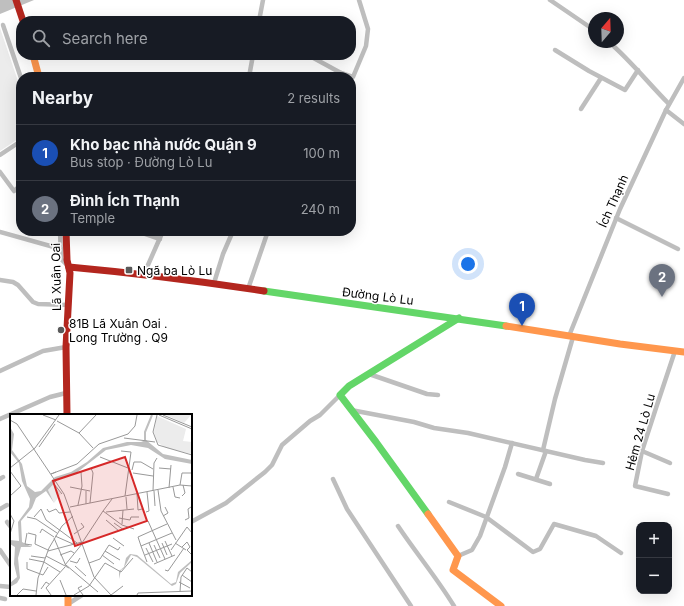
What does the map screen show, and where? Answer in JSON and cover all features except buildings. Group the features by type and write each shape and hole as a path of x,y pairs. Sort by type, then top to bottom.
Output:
{"street":[{"path":"16,0 21,16"},
{"path":"260,16 263,0"},
{"path":"355,72 366,46 368,28 360,0"},
{"path":"550,0 588,26"},
{"path":"3,25 19,72"},
{"path":"615,48 669,104"},
{"path":"555,50 625,90 638,70"},
{"path":"34,60 38,72"},
{"path":"250,72 252,60"},
{"path":"316,60 335,72"},
{"path":"581,109 602,78"},
{"name":"Ích Thạnh","path":"536,479 545,450 555,399 571,336 616,218 666,110 684,78"},
{"path":"666,110 684,124"},
{"path":"0,155 16,144"},
{"path":"0,172 14,191 16,189"},
{"path":"616,218 678,249"},
{"path":"0,232 61,249"},
{"path":"60,236 61,259 69,268"},
{"name":"Lã Xuân Oai","path":"66,236 67,260 69,268 66,347 67,414"},
{"path":"151,236 160,239"},
{"path":"144,274 161,236"},
{"path":"214,283 223,254 231,236"},
{"path":"248,289 266,236"},
{"name":"Đường Lò Lu","path":"69,268 144,274 214,283 684,352"},
{"path":"0,280 13,282 18,285 33,302 38,304 68,305"},
{"path":"192,521 226,503 265,472 272,465 282,445 310,421 320,415 349,386 459,318"},
{"path":"0,371 43,351 66,347"},
{"name":"Hẻm 24 Lò Lu","path":"668,494 635,486 642,451 675,351"},
{"path":"369,374 426,394 438,395"},
{"path":"11,414 50,397 66,393"},
{"path":"340,395 376,442 458,556"},
{"path":"351,410 414,422 434,428 468,433 585,460 603,462"},
{"path":"0,419 10,415"},
{"path":"501,606 453,570 458,556 472,550 480,536 512,443"},
{"path":"642,451 670,463"},
{"path":"518,474 550,484"},
{"path":"333,479 347,509 411,606"},
{"path":"449,502 486,517 534,552 540,549 554,524 596,536 621,553"},
{"path":"0,510 7,505"},
{"path":"398,526 454,606"},
{"path":"0,550 10,565"},
{"path":"0,586 10,587"},
{"path":"68,605 81,596"}],"shaded area":[{"path":"0,0 34,0 0,14"},
{"path":"0,28 16,75 16,140 0,151"}],"traffic: fast":[{"path":"264,291 506,326"},
{"path":"428,514 340,395 349,386 459,318"}],"traffic: slow":[{"path":"34,60 38,72"},
{"path":"506,326 620,344 684,352"},
{"path":"428,514 458,556 453,570 501,606"},
{"path":"68,596 68,606"}],"traffic: jam":[{"path":"16,0 21,16"},
{"path":"66,236 67,260 70,273 66,347 67,414"},
{"path":"69,267 264,291"}],"place":[{"name":"Ngã ba Lò Lu","path":"129,270"},
{"name":"Đình Ích Thạnh","path":"662,297"},
{"name":"Kho bạc nhà nước Quận 9","path":"522,326"},
{"name":"81B Lã Xuân Oai . Long Trường . Q9","path":"61,330"}]}
